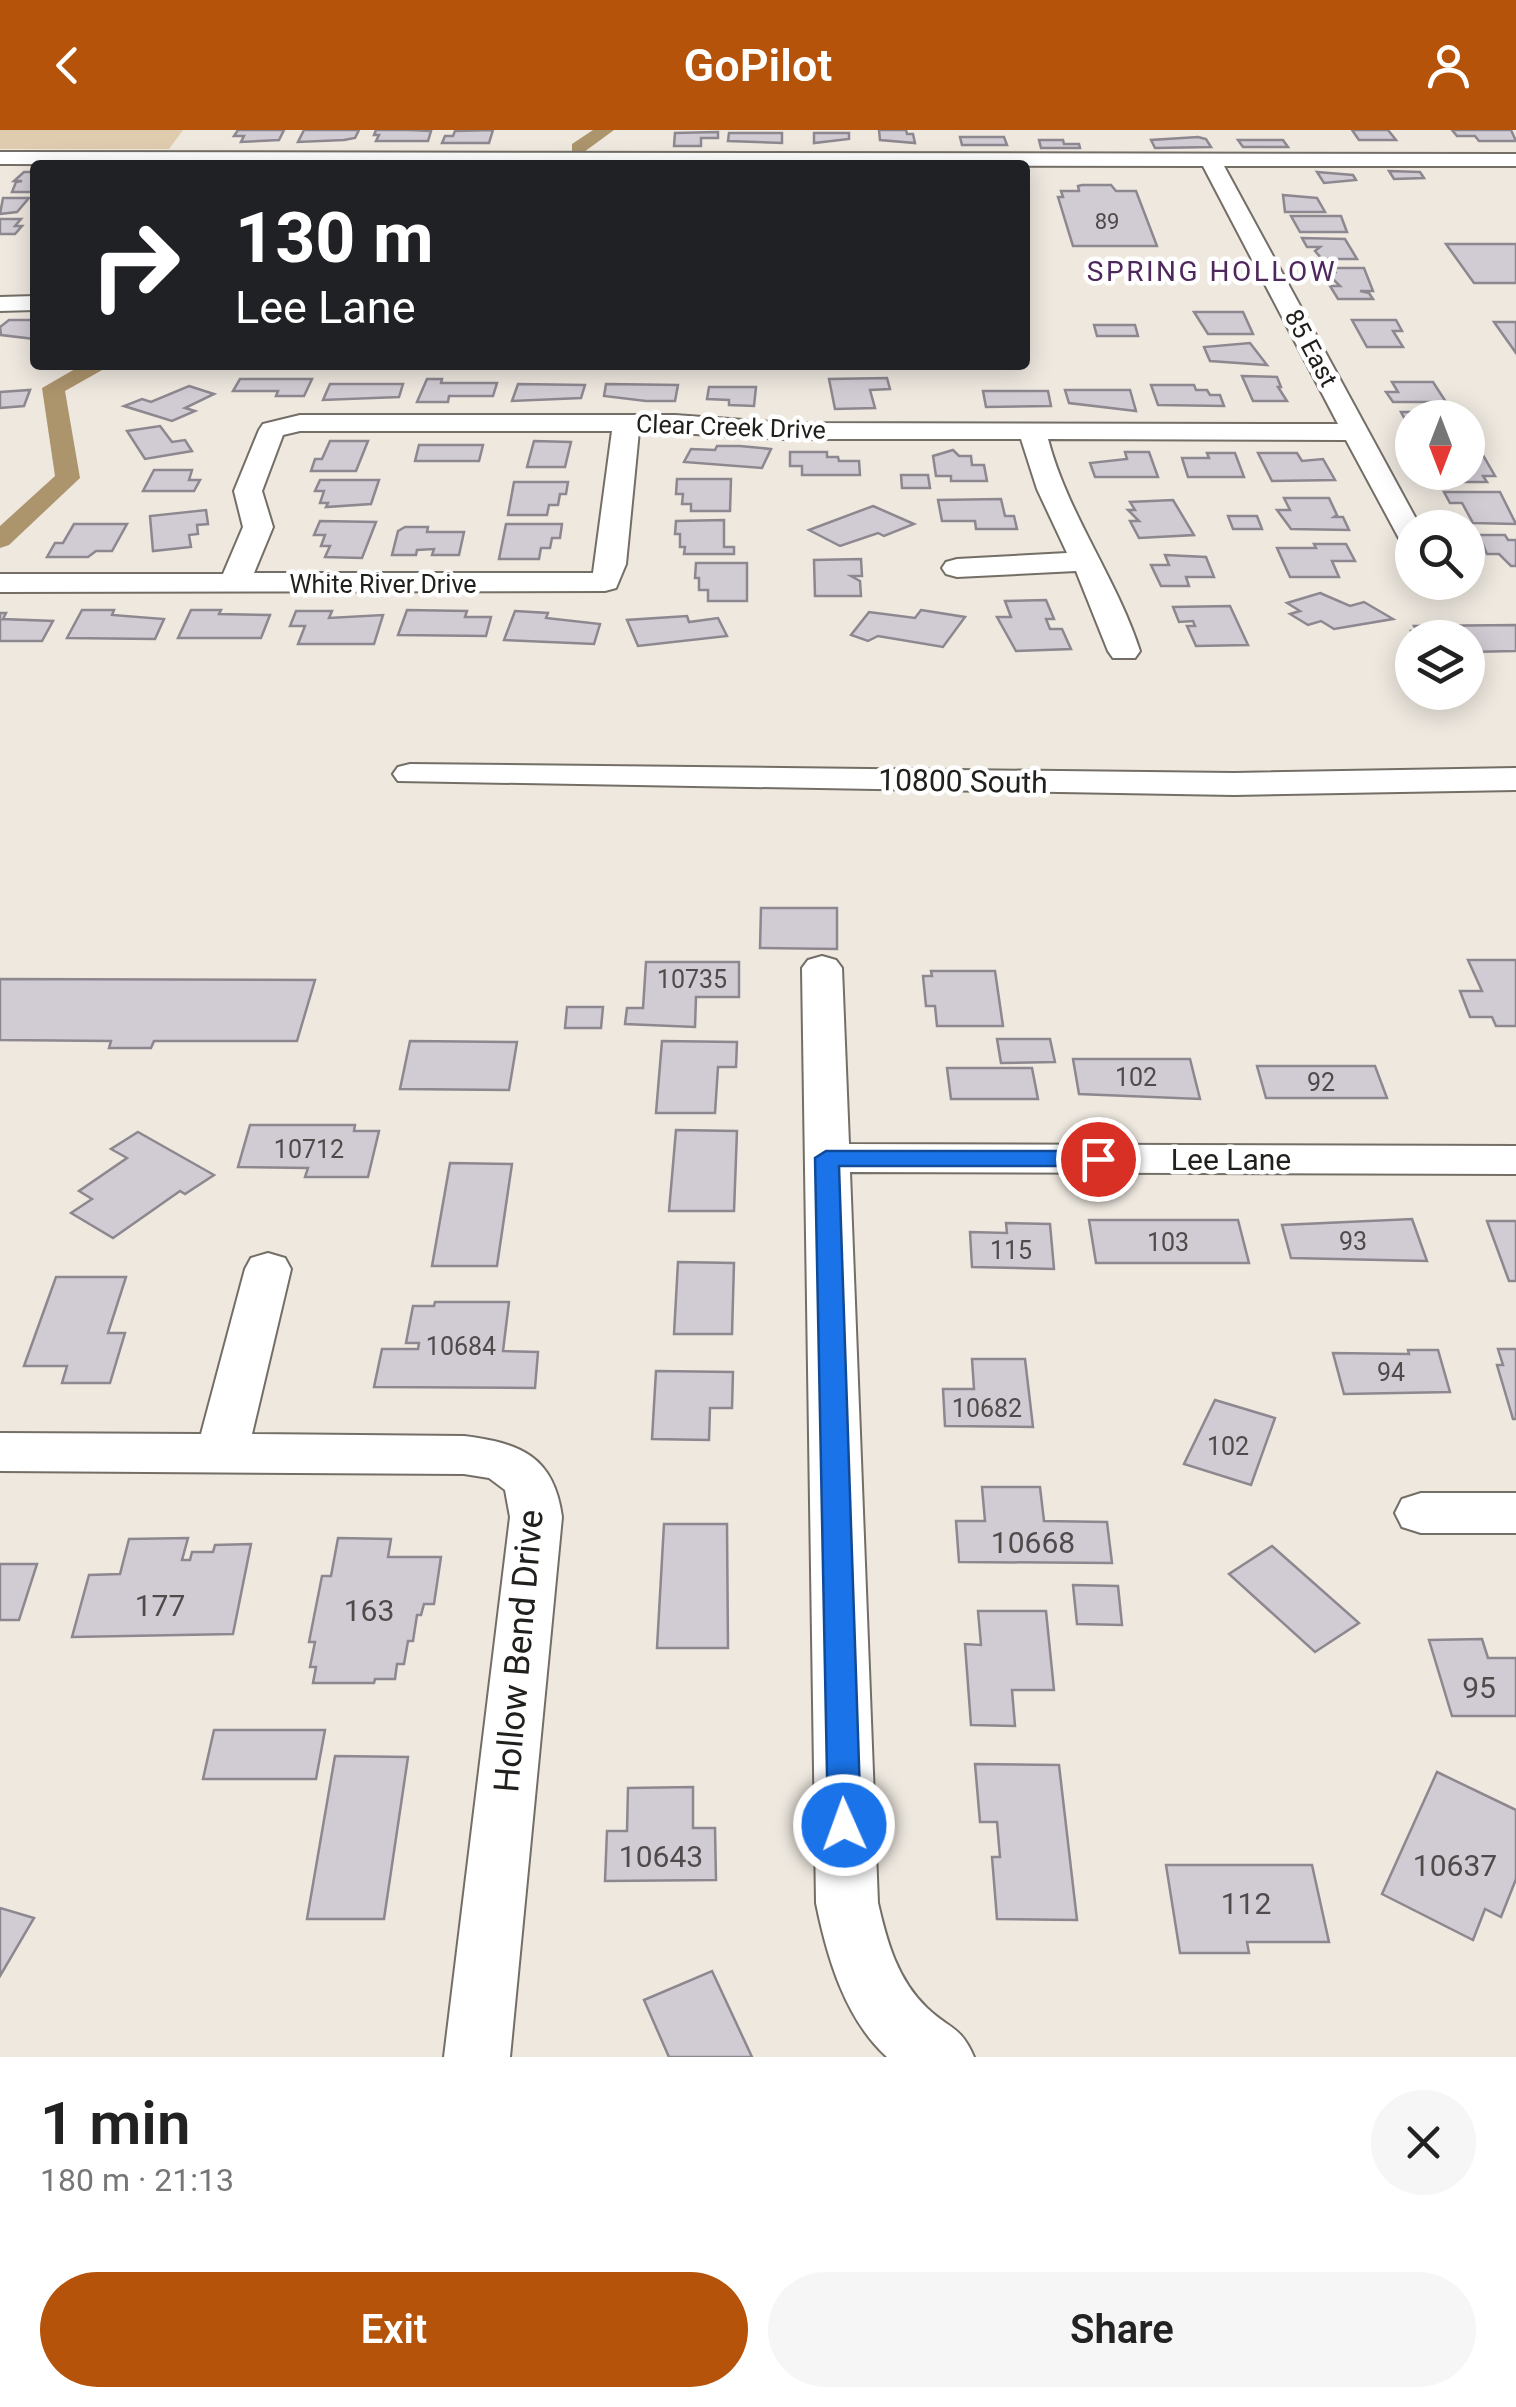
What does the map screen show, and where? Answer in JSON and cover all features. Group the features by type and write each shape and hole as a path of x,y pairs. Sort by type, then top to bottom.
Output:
{"street":[{"path":"178,158 192,139"},
{"path":"518,160 950,156 1516,160"},
{"path":"0,158 240,160"},
{"name":"85 East","path":"1210,159 1397,510"},
{"path":"0,304 30,303"},
{"name":"Clear Creek Drive","path":"234,584 258,527 248,492 250,482 272,430 279,427 310,423 694,424 768,431 1356,432"},
{"name":"White River Drive","path":"0,583 605,582 611,564 626,424"},
{"path":"1033,432 1045,481 1111,608 1124,650"},
{"path":"956,568 1086,561"},
{"name":"10800 South","path":"410,774 1234,784 1516,779"},
{"path":"822,968 846,1903 858,1959 887,2013 941,2057"},
{"name":"Lee Lane","path":"826,1158 1516,1160"},
{"path":"222,1453 268,1269"},
{"name":"Hollow Bend Drive","path":"0,1452 464,1455 493,1458 517,1468 534,1490 536,1517 478,2057"},
{"path":"1420,1512 1516,1513"}],"shaded area":[{"path":"0,130 183,130 169,149 0,149"}],"building":[{"path":"238,130 284,130 279,140 241,142 244,136 234,136"},
{"path":"304,130 359,130 355,138 298,142"},
{"path":"376,130 431,131 428,141 376,141"},
{"path":"493,130 489,143 442,143 445,136 453,136 455,131"},
{"path":"879,130 906,130 913,134 915,143 880,140"},
{"path":"1352,130 1388,130 1396,140 1359,140"},
{"path":"1452,130 1511,130 1516,141 1479,141 1475,136 1457,136"},
{"path":"718,132 718,138 701,138 701,146 674,146 675,133"},
{"path":"729,133 782,133 782,143 728,141"},
{"path":"814,133 849,133 849,139 814,143"},
{"path":"960,137 1004,137 1007,145 962,145"},
{"path":"1206,139 1211,147 1155,148 1151,140"},
{"path":"1039,140 1063,140 1064,144 1079,144 1080,148 1041,148"},
{"path":"1238,140 1283,140 1288,147 1243,147"},
{"path":"1389,171 1420,172 1424,178 1394,179"},
{"path":"30,172 30,192 12,192 16,182 22,181 14,181"},
{"path":"1317,172 1353,175 1356,180 1324,183"},
{"path":"1111,185 1116,191 1136,191 1157,246 1073,246 1058,197 1063,197 1061,191 1079,191 1078,186"},
{"path":"1283,195 1317,198 1325,212 1285,212"},
{"path":"3,198 29,198 17,212 0,214"},
{"path":"1291,216 1341,216 1347,232 1300,232"},
{"path":"0,219 21,219 15,226 22,226 15,234 0,234"},
{"path":"1302,238 1345,239 1357,259 1322,259 1315,251 1320,247 1307,247"},
{"path":"1446,244 1516,244 1516,283 1474,283"},
{"path":"1332,268 1364,268 1373,291 1360,291 1369,293 1373,299 1338,299 1330,286 1340,286 1326,272 1335,272"},
{"path":"1194,312 1243,312 1253,334 1208,334"},
{"path":"9,320 30,320 30,338 1,335 0,327"},
{"path":"1352,320 1396,320 1402,331 1393,331 1403,347 1367,347"},
{"path":"1494,322 1516,322 1516,353"},
{"path":"1094,325 1135,325 1138,336 1097,336"},
{"path":"1250,343 1267,365 1210,361 1204,347"},
{"path":"1242,376 1277,377 1287,401 1253,401"},
{"path":"887,378 890,389 870,390 875,408 835,409 829,379"},
{"path":"240,379 312,379 304,396 276,396 278,391 233,391"},
{"path":"427,379 442,379 441,383 497,383 493,396 449,396 448,402 417,402"},
{"path":"1392,382 1433,382 1445,400 1393,402 1386,392 1398,392"},
{"path":"330,384 403,384 399,397 323,400"},
{"path":"518,384 585,385 581,398 512,401"},
{"path":"606,384 678,385 675,401 646,401 604,396"},
{"path":"1151,385 1194,385 1196,390 1220,395 1224,406 1158,405"},
{"path":"189,386 214,394 185,408 195,411 172,421 124,406 142,399 151,402"},
{"path":"709,387 756,387 754,406 707,399"},
{"path":"30,390 24,406 0,408 0,392"},
{"path":"1065,390 1130,390 1136,411 1069,403"},
{"path":"983,391 1048,391 1051,406 986,407"},
{"path":"160,426 172,442 185,440 192,451 145,459 127,431"},
{"path":"330,441 368,441 356,471 311,471 315,459 322,459"},
{"path":"534,441 571,442 565,467 527,467"},
{"path":"419,445 483,445 479,461 415,461"},
{"path":"717,446 771,449 762,468 684,462 691,449 715,450"},
{"path":"953,450 959,456 971,456 972,465 984,465 987,481 951,481 951,476 936,476 933,456"},
{"path":"790,452 827,452 827,457 838,457 839,461 859,461 860,475 802,475 802,466 790,466"},
{"path":"1125,452 1149,452 1158,477 1095,477 1090,463 1127,459"},
{"path":"1207,453 1235,453 1244,477 1188,477 1182,458 1209,458"},
{"path":"1258,453 1297,453 1302,461 1323,459 1335,480 1272,481"},
{"path":"1485,459 1495,476 1485,476"},
{"path":"154,470 192,470 189,480 200,480 194,491 143,491"},
{"path":"901,475 928,475 930,488 902,488"},
{"path":"677,479 731,479 730,511 691,511 691,504 682,504 683,494 676,494"},
{"path":"320,480 379,480 371,504 326,507 328,503 320,503 324,491 315,491"},
{"path":"514,482 568,482 566,494 560,494 558,505 549,505 547,515 508,515"},
{"path":"1444,492 1500,492 1516,524 1485,523 1485,510 1466,510 1462,503 1450,503"},
{"path":"1284,498 1329,498 1337,515 1334,517 1343,517 1349,530 1291,529 1277,510 1290,510"},
{"path":"1001,499 1005,516 1014,516 1017,529 976,529 975,521 942,521 938,500"},
{"path":"1173,500 1194,535 1139,538 1130,521 1139,521 1128,510 1135,510 1130,502"},
{"path":"873,506 914,524 840,546 809,530"},
{"path":"206,510 208,524 197,525 198,534 189,535 191,547 153,551 150,516"},
{"path":"1228,516 1257,516 1262,529 1233,529"},
{"path":"724,520 724,547 734,547 734,554 684,554 680,534 675,534 676,521"},
{"path":"320,521 376,522 362,558 325,557 330,546 321,546 325,535 314,535"},
{"path":"74,524 127,524 112,551 96,551 88,557 47,557 55,543 63,543"},
{"path":"506,524 562,524 560,538 552,538 550,548 541,548 539,559 499,559"},
{"path":"405,527 428,527 427,532 464,532 459,555 432,555 434,549 417,550 416,555 392,555 398,531"},
{"path":"1485,535 1505,535 1508,540 1516,540 1516,566 1499,554 1487,554"},
{"path":"1314,544 1346,544 1355,561 1332,561 1339,577 1290,577 1277,548 1316,548"},
{"path":"1165,555 1206,557 1214,577 1186,577 1189,586 1161,586 1151,565 1169,565"},
{"path":"861,559 862,576 851,576 860,581 861,596 815,596 814,560"},
{"path":"696,563 747,563 747,601 708,601 708,590 699,590 699,578 695,578"},
{"path":"1320,593 1350,606 1364,602 1393,619 1334,629 1321,621 1308,625 1290,614 1300,611 1287,603"},
{"path":"1046,600 1054,619 1046,619 1050,629 1062,629 1071,649 1016,651 997,617 1011,617 1005,601"},
{"path":"1230,606 1248,645 1196,646 1187,626 1195,626 1193,621 1179,622 1173,607"},
{"path":"82,610 114,610 112,615 164,619 155,639 67,638"},
{"path":"191,610 270,615 261,638 178,638"},
{"path":"407,610 467,611 465,617 491,617 486,636 398,635"},
{"path":"921,610 965,617 943,647 878,636 868,641 851,635 869,612 915,618"},
{"path":"296,611 332,611 329,618 383,615 374,644 298,644 305,626 290,626"},
{"path":"515,611 548,613 546,618 600,624 594,644 504,640"},
{"path":"0,613 6,613 3,619 53,621 42,641 0,641"},
{"path":"687,616 689,622 718,618 727,636 638,646 627,620"},
{"path":"1485,625 1516,625 1516,651 1485,652"},
{"path":"761,908 837,908 837,949 760,948"},
{"path":"1468,960 1516,960 1516,1026 1496,1026 1492,1017 1470,1017 1460,991 1482,991"},
{"path":"646,962 739,962 739,997 696,997 695,1027 625,1024 627,1008 643,1008"},
{"path":"931,971 995,971 1003,1026 937,1026 935,1006 926,1006 923,976 932,976"},
{"path":"0,979 315,980 297,1041 154,1041 151,1048 109,1048 111,1041 0,1040"},
{"path":"567,1007 603,1007 601,1028 565,1028"},
{"path":"997,1039 1050,1039 1055,1062 1001,1063"},
{"path":"410,1041 517,1042 509,1090 400,1089"},
{"path":"662,1041 737,1042 736,1067 718,1067 715,1113 656,1113"},
{"path":"1073,1059 1190,1059 1200,1099 1079,1094"},
{"path":"1257,1066 1375,1066 1387,1098 1266,1098"},
{"path":"947,1068 1032,1068 1038,1099 951,1099"},
{"path":"250,1125 355,1125 354,1131 379,1131 368,1177 305,1177 308,1168 238,1167"},
{"path":"676,1130 737,1131 734,1211 669,1211"},
{"path":"138,1132 214,1175 185,1194 180,1191 113,1238 71,1213 92,1199 79,1191 127,1158 111,1149"},
{"path":"450,1163 512,1164 497,1266 432,1266"},
{"path":"1412,1219 1427,1261 1291,1258 1282,1225"},
{"path":"1089,1220 1238,1220 1249,1263 1096,1263"},
{"path":"1487,1221 1516,1221 1516,1281 1509,1281"},
{"path":"1006,1223 1050,1224 1054,1269 972,1267 970,1232 1007,1233"},
{"path":"678,1262 734,1263 732,1334 674,1334"},
{"path":"56,1277 126,1277 108,1333 125,1333 110,1383 62,1383 67,1366 24,1366"},
{"path":"435,1302 509,1302 503,1351 538,1352 535,1388 374,1387 382,1349 418,1349 419,1343 406,1343 413,1306 434,1306"},
{"path":"1498,1349 1516,1349 1516,1419 1497,1365 1503,1365"},
{"path":"1408,1350 1438,1350 1450,1392 1344,1394 1333,1353 1409,1354"},
{"path":"972,1359 1025,1359 1033,1427 945,1426 943,1389 974,1389"},
{"path":"656,1371 733,1372 732,1408 710,1408 709,1440 652,1439"},
{"path":"1215,1400 1275,1418 1251,1485 1184,1464"},
{"path":"982,1487 1040,1487 1044,1521 1107,1522 1112,1563 959,1562 956,1521 985,1521"},
{"path":"664,1524 727,1524 728,1648 657,1648"},
{"path":"188,1538 182,1560 190,1560 192,1552 213,1552 215,1545 251,1544 233,1634 72,1637 89,1575 120,1574 129,1539"},
{"path":"338,1538 391,1539 388,1557 441,1557 434,1604 424,1604 421,1615 417,1615 413,1641 408,1641 404,1664 397,1664 395,1679 313,1683 316,1667 310,1667 315,1642 309,1642 322,1576 331,1576"},
{"path":"1272,1546 1359,1623 1315,1652 1229,1574"},
{"path":"0,1564 37,1564 19,1620 0,1620"},
{"path":"1073,1585 1118,1586 1122,1625 1077,1624"},
{"path":"978,1611 1046,1611 1054,1690 1012,1690 1015,1726 971,1725 965,1644 981,1645"},
{"path":"1482,1639 1488,1658 1516,1658 1516,1716 1452,1716 1429,1640"},
{"path":"214,1730 325,1730 316,1779 203,1779"},
{"path":"335,1756 408,1757 384,1919 307,1919"},
{"path":"975,1764 1059,1765 1077,1920 997,1919 992,1857 1000,1857 997,1822 980,1822"},
{"path":"1437,1772 1516,1810 1516,1879 1501,1917 1485,1909 1473,1940 1382,1894"},
{"path":"693,1787 693,1828 715,1828 716,1880 605,1881 607,1831 627,1831 628,1788"},
{"path":"1166,1865 1312,1865 1329,1942 1247,1942 1249,1953 1180,1953"},
{"path":"0,1908 34,1918 0,1976"},
{"path":"712,1971 752,2057 669,2057 644,2000"}],"waterway":[{"path":"578,148 605,130"},
{"path":"0,540 68,478 53,388 90,370"}],"district":[{"name":"SPRING HOLLOW","path":"1212,271"}],"route":[{"path":"844,1825 826,1158 1098,1159"}]}
